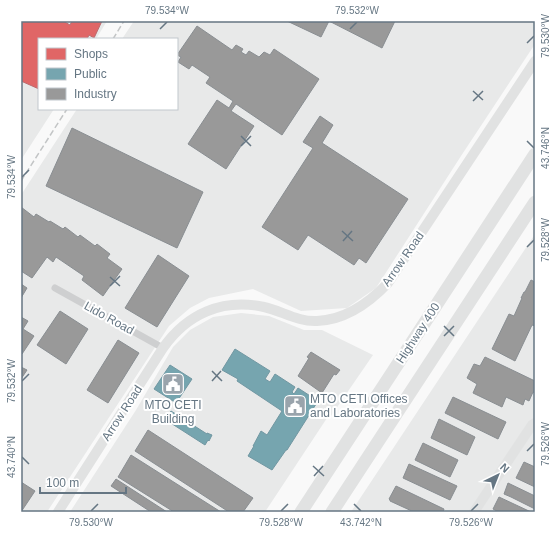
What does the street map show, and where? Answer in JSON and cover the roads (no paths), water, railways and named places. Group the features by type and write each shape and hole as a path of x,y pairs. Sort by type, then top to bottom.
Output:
{"highway":[{"name":"Highway 400","path":"301,512 535,154"},
{"path":"332,512 535,202"}],"street":[{"name":"Arrow Road","path":"58,512 163,348 169,340 190,320 211,309 236,304 264,307 304,320 315,321 332,319 354,311 368,302 388,284 535,61"},
{"name":"Lido Road","path":"55,288 163,348"},
{"path":"474,512 532,425 535,423"}],"railway":[{"path":"114,38 124,21"},
{"path":"21,181 66,110"}],"place":[{"name":"MTO CETI Building","path":"173,384"},
{"name":"MTO CETI Offices and Laboratories","path":"295,406"}]}
